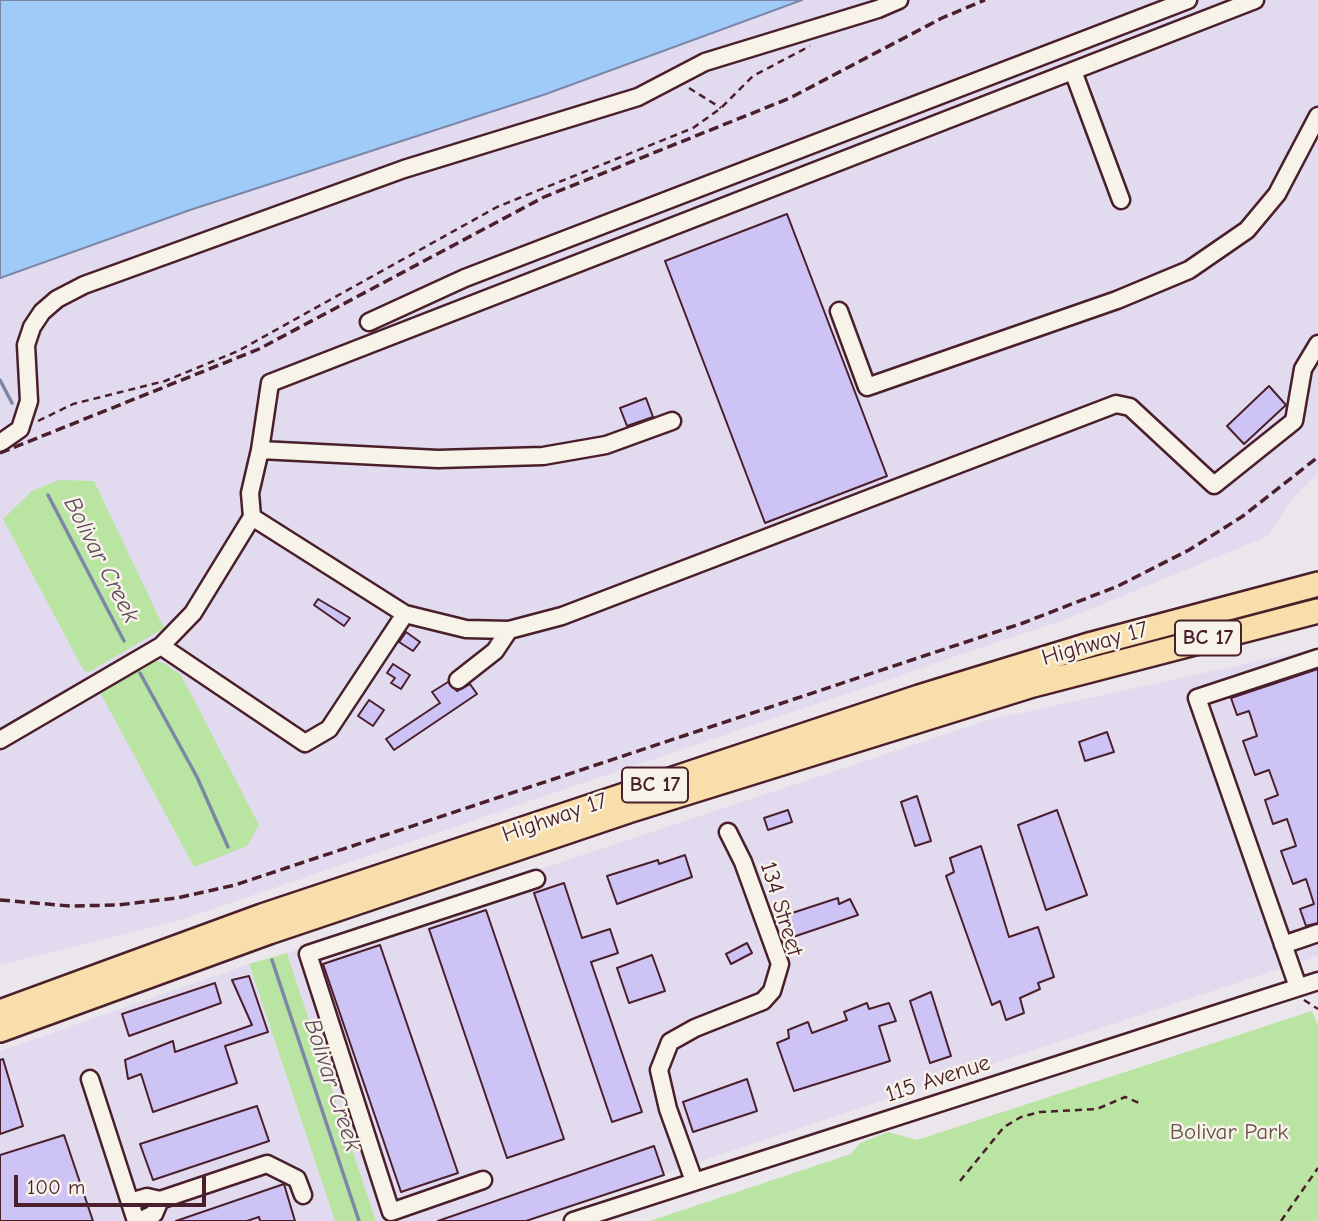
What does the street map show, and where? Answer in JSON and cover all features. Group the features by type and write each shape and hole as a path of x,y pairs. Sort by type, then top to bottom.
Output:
{"highway":[{"name":"Highway 17","path":"0,1012 262,916 919,697 1092,644 1318,584"},
{"name":"Highway 17","path":"0,1030 269,932 641,807 1033,685 1318,611"}],"street":[{"path":"2,445 20,429 29,401 26,345 37,319 57,299 84,285 404,169 638,97 705,62 878,9 899,0"},
{"path":"369,322 465,278 1188,0"},
{"path":"0,740 161,646 193,613 252,517 250,494 270,383 1255,0"},
{"path":"1128,23 1137,46"},
{"path":"1073,71 1121,200"},
{"path":"933,98 941,121"},
{"path":"839,311 867,387 1117,300 1189,270 1247,230 1277,194 1318,116"},
{"path":"734,175 743,198"},
{"path":"252,517 405,614 466,629 509,630 562,616 1116,404 1130,407 1214,485 1294,421 1303,369 1318,344"},
{"path":"260,450 438,459 543,456 606,445 672,421"},
{"path":"161,646 305,743 329,729 405,614"},
{"path":"458,680 495,652 509,630"},
{"path":"1298,987 1197,698 1318,659"},
{"name":"134 Street","path":"694,1181 668,1109 659,1070 670,1042 695,1028 763,1001 772,991 780,964 743,862 728,832"},
{"path":"483,1180 391,1212 308,954 536,879"},
{"path":"1283,945 1318,933"},
{"name":"115 Avenue","path":"573,1221 1318,981"},
{"path":"90,1079 137,1221 154,1214 160,1200"},
{"path":"130,1202 146,1197 160,1200 267,1164 297,1179 303,1195"}],"path":[{"path":"20,429 73,404 165,381 215,362 297,320 333,296 497,206 693,128 721,108 753,76 810,46"},
{"path":"674,79 721,108"},
{"path":"960,1181 1004,1127 1021,1117 1040,1112 1097,1109 1112,1105 1125,1097 1139,1103"},
{"path":"1281,1221 1318,1168"}],"shaded area":[{"path":"802,0 1318,0 1318,473 1290,501 1268,536 1069,618 174,922 0,965 0,278 190,210 546,94"},
{"path":"1318,648 1318,956 521,1221 376,1221 287,953 988,720"},
{"path":"249,964 335,1221 0,1221 0,1051"}],"green space":[{"path":"59,480 94,481 164,628 89,672 84,671 3,519 32,491"},
{"path":"152,660 164,663 181,675 259,825 247,846 194,867 101,694 103,688"},
{"path":"287,953 376,1221 335,1221 249,964"},
{"name":"Bolivar Park","path":"1312,1011 1318,1026 1318,1221 650,1221 851,1154 860,1143 888,1132 917,1140"}],"water":[{"path":"0,0 802,0 546,94 190,210 0,278"}],"building":[{"path":"787,214 887,476 765,523 665,261"},
{"path":"1269,386 1286,405 1244,444 1227,426"},
{"path":"646,398 653,417 627,426 620,408"},
{"path":"318,599 350,618 344,626 314,605"},
{"path":"406,632 420,642 413,651 399,642"},
{"path":"393,664 410,675 401,689 391,683 395,678 387,673"},
{"path":"1318,669 1318,923 1306,926 1300,909 1314,904 1306,879 1293,884 1281,851 1296,846 1287,819 1273,824 1265,800 1278,795 1269,770 1255,775 1243,741 1257,736 1249,711 1237,715 1231,698"},
{"path":"448,682 457,691 470,684 477,694 394,750 386,739 440,703 432,692"},
{"path":"369,700 384,710 373,726 358,716"},
{"path":"1107,732 1114,752 1085,761 1079,742"},
{"path":"917,796 931,841 915,846 901,802"},
{"path":"788,810 792,822 768,830 764,818"},
{"path":"1057,810 1087,895 1046,910 1018,825"},
{"path":"981,846 1009,937 1038,927 1054,977 1038,983 1040,989 1020,998 1024,1013 1006,1020 1000,1001 992,1005 946,876 954,872 950,858"},
{"path":"685,855 692,877 617,904 607,876 658,860 659,864"},
{"path":"564,883 582,938 610,929 618,953 591,962 642,1112 612,1122 534,893"},
{"path":"838,898 839,904 850,899 858,915 793,937 786,915"},
{"path":"486,910 564,1139 507,1158 429,929"},
{"path":"747,943 752,953 731,964 726,954"},
{"path":"380,945 458,1173 401,1192 323,964"},
{"path":"652,955 665,991 629,1003 617,968"},
{"path":"249,976 268,1032 225,1046 237,1083 153,1112 141,1074 128,1079 125,1060 173,1041 175,1052 252,1025 232,980"},
{"path":"215,983 221,1003 129,1036 122,1014"},
{"path":"931,992 951,1056 930,1063 910,1001"},
{"path":"867,1003 869,1009 889,1003 896,1021 879,1026 890,1061 794,1091 777,1043 789,1038 788,1030 808,1022 812,1033 847,1020 844,1012"},
{"path":"3,1059 23,1126 0,1134 0,1060"},
{"path":"747,1079 757,1111 693,1132 683,1102"},
{"path":"257,1106 269,1141 153,1180 140,1144"},
{"path":"64,1135 93,1221 0,1221 0,1155"},
{"path":"654,1146 664,1175 526,1221 438,1221"},
{"path":"284,1184 295,1221 260,1221 259,1217 247,1221 176,1221"}],"waterway":[{"name":"Bolivar Creek","path":"0,380 12,403"},
{"name":"Bolivar Creek","path":"48,495 124,641"},
{"name":"Bolivar Creek","path":"140,673 197,777 228,847"},
{"name":"Bolivar Creek","path":"272,960 359,1221"}],"railway":[{"path":"0,453 259,349 544,197 790,98 942,18 985,0"},
{"path":"0,900 70,906 118,905 177,898 235,885 1023,623 1118,586 1189,550 1243,516 1318,457"}]}
